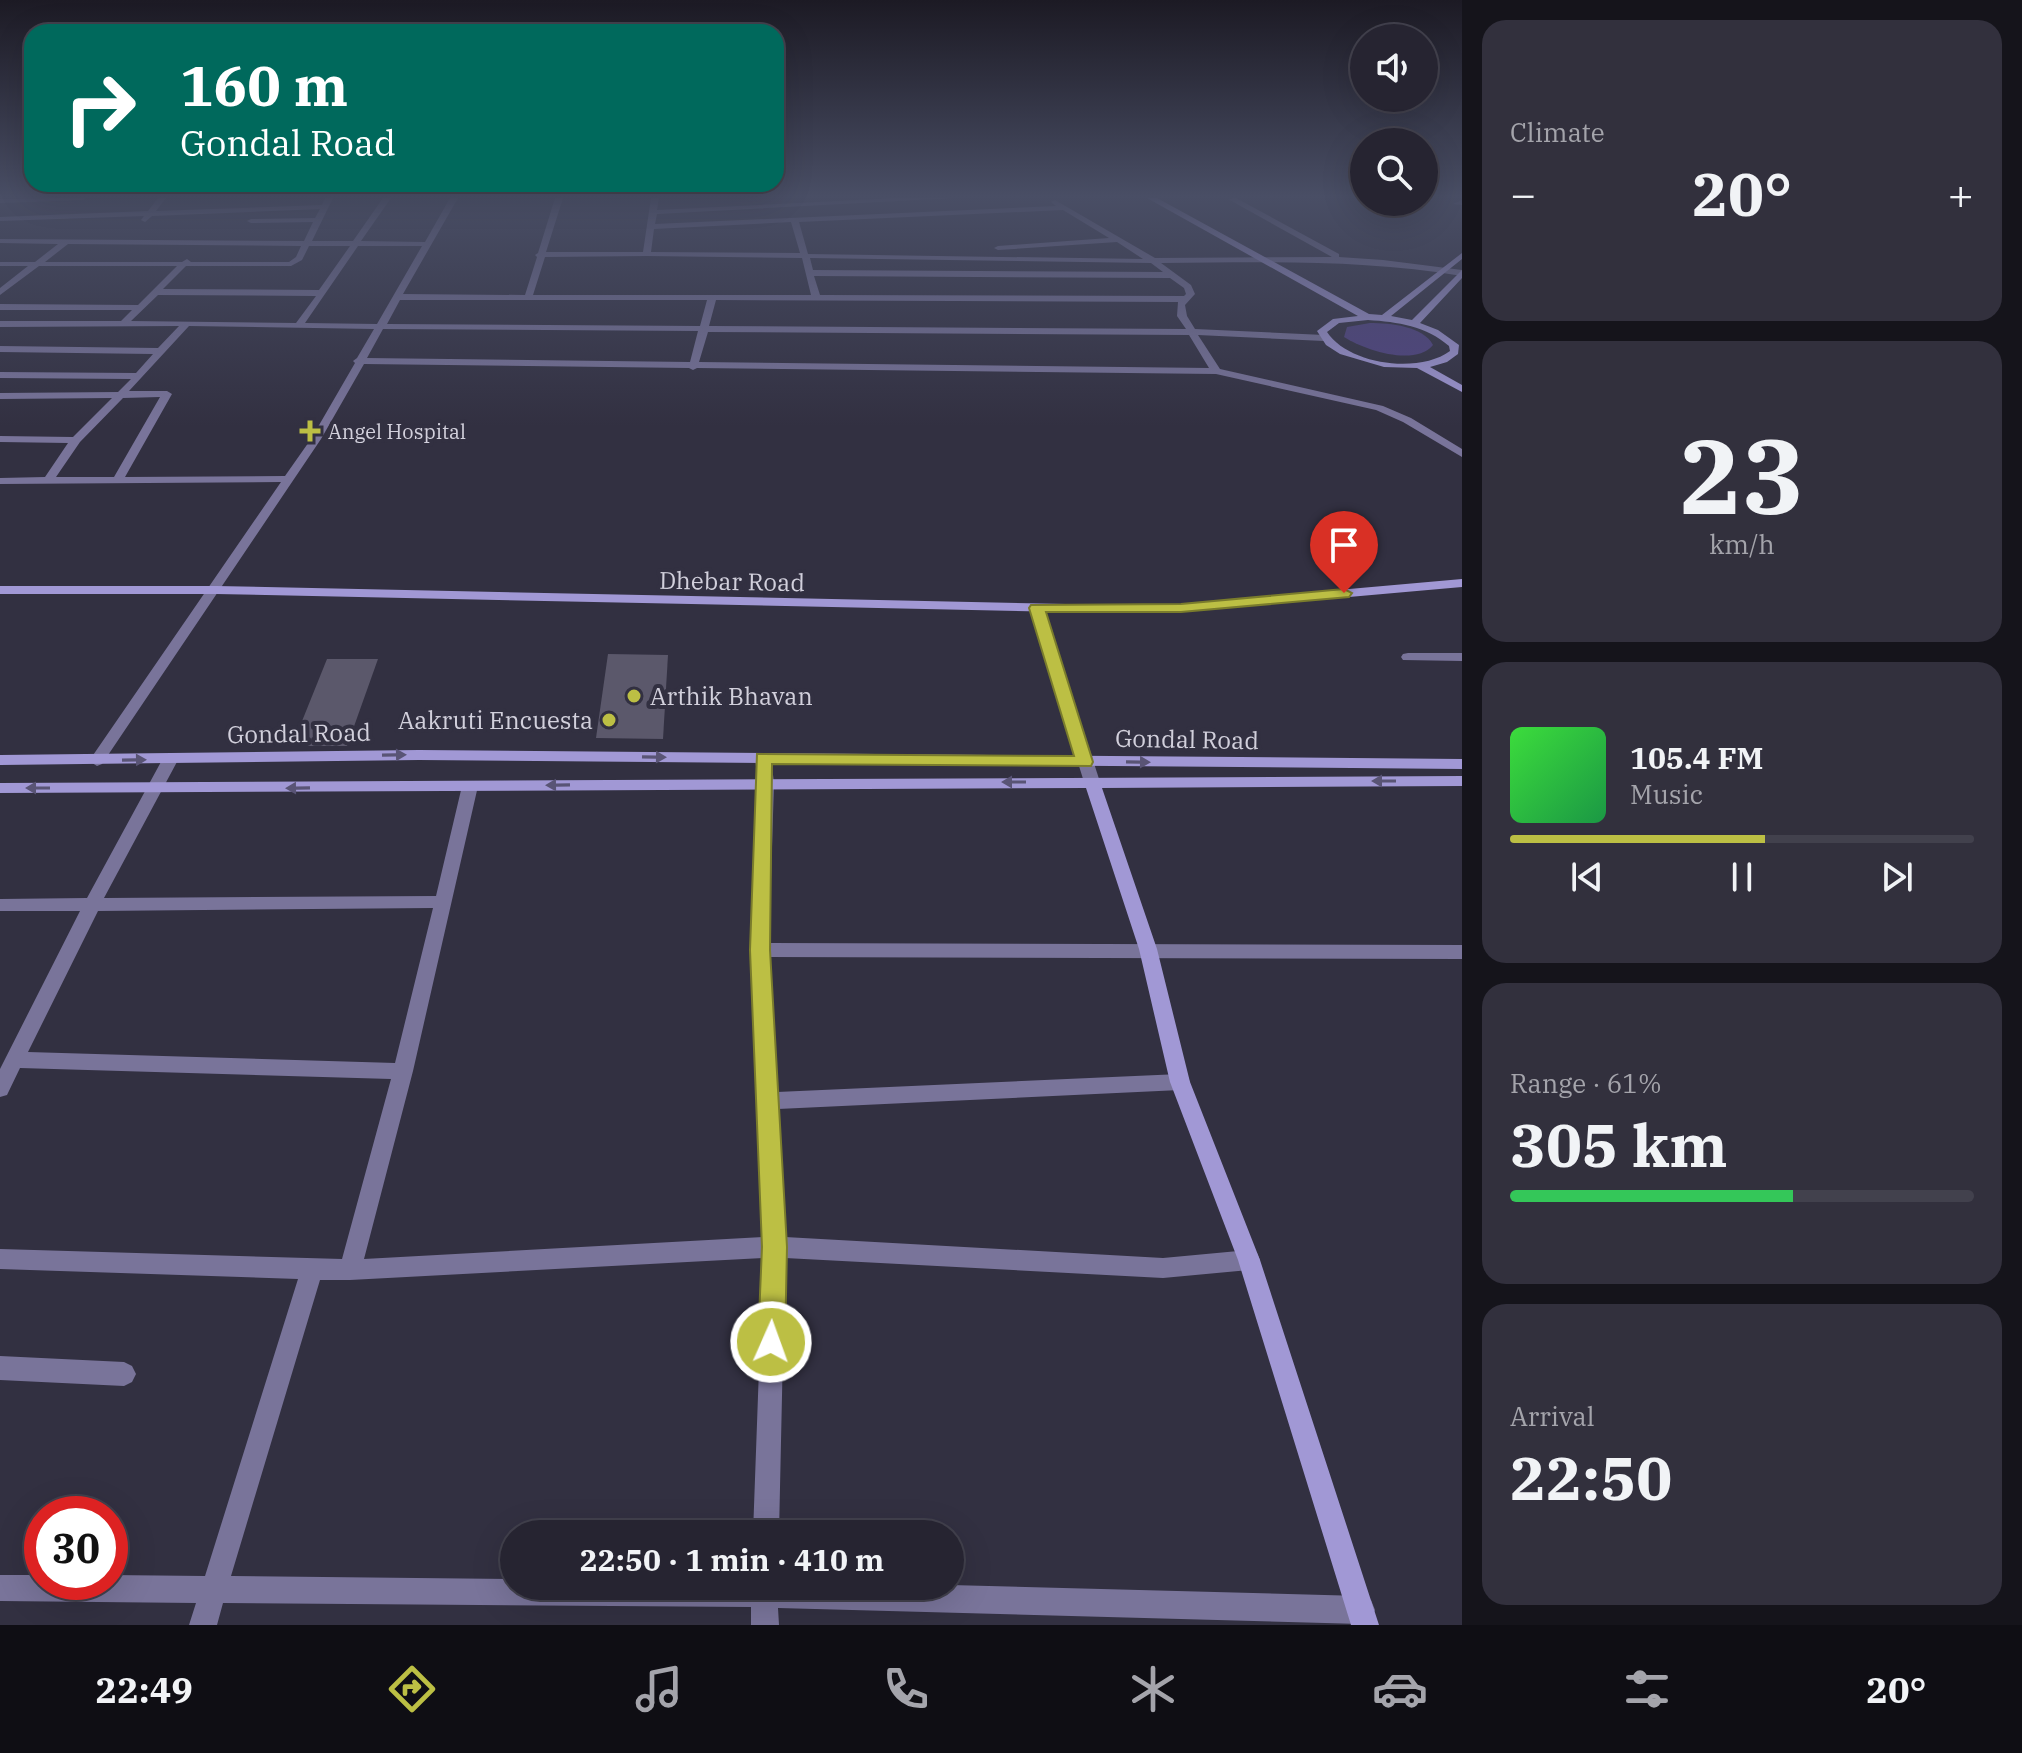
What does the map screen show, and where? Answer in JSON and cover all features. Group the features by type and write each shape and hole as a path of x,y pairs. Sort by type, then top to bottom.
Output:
{"main road":[{"path":"1272,274 1349,318"},
{"path":"1291,274 1368,317"},
{"path":"1384,318 1435,274"},
{"path":"1414,324 1461,274"},
{"path":"1349,318 1384,318 1414,324 1432,330 1454,345 1455,352 1450,359 1439,364 1421,366 1361,359 1324,338 1322,331 1327,325 1349,318"},
{"path":"1439,364 1462,376"},
{"path":"1421,366 1462,389"},
{"name":"Dhebar Road","path":"0,590 216,590 1037,608 1181,608 1462,583"},
{"name":"Gondal Road","path":"0,760 419,755 763,758 1088,772 1462,781"},
{"name":"Gondal Road","path":"0,788 766,783 1462,764"},
{"path":"1088,772 1148,949 1180,1082 1249,1260 1363,1617"}],"street":[{"path":"0,291 22,274"},
{"path":"123,324 173,274"},
{"path":"299,326 336,274"},
{"path":"97,761 289,479 408,274"},
{"path":"528,298 534,274"},
{"path":"809,274 816,297"},
{"path":"960,274 1172,275 1188,287 1188,299 1179,309 1216,371"},
{"path":"154,292 322,293"},
{"path":"395,297 1188,299"},
{"path":"693,367 712,299"},
{"path":"0,307 137,307"},
{"path":"47,482 76,440 187,323"},
{"path":"0,324 1192,332 1324,338"},
{"path":"0,349 161,351"},
{"path":"358,361 1216,371 1379,408 1407,420 1462,454"},
{"path":"0,375 139,376"},
{"path":"0,396 167,394 117,481"},
{"path":"0,439 76,440"},
{"path":"0,495 6,480 289,479"},
{"path":"1037,608 1088,772"},
{"path":"1408,657 1462,657"},
{"path":"763,758 766,783 760,950 774,1247 766,1520"},
{"path":"0,1089 91,907 170,760"},
{"path":"350,1270 403,1071 470,786"},
{"path":"0,905 91,907 443,902"},
{"path":"760,950 1462,952"},
{"path":"15,1060 403,1071"},
{"path":"768,1101 1180,1082"},
{"path":"0,1259 350,1270 774,1247 1163,1268 1249,1260"},
{"path":"203,1625 312,1269"},
{"path":"0,1368 124,1374"},
{"path":"0,1588 500,1590"},
{"path":"964,1599 1363,1617"},
{"path":"764,1600 765,1625"}],"shaded area":[{"path":"1370,323 1414,330 1433,345 1425,352 1402,356 1376,351 1344,337 1347,327"}],"building":[{"name":"Arthik Bhavan","path":"608,654 668,655 663,739 596,738"},
{"path":"327,659 378,659 347,746 292,746"}],"place":[{"name":"Angel Hospital","path":"310,431"},
{"name":"Arthik Bhavan","path":"634,696"},
{"name":"Aakruti Encuesta","path":"609,720"}],"route":[{"path":"771,1342 774,1247 760,950 766,783 763,758 1085,762 1037,608 1181,608 1344,593"}]}
